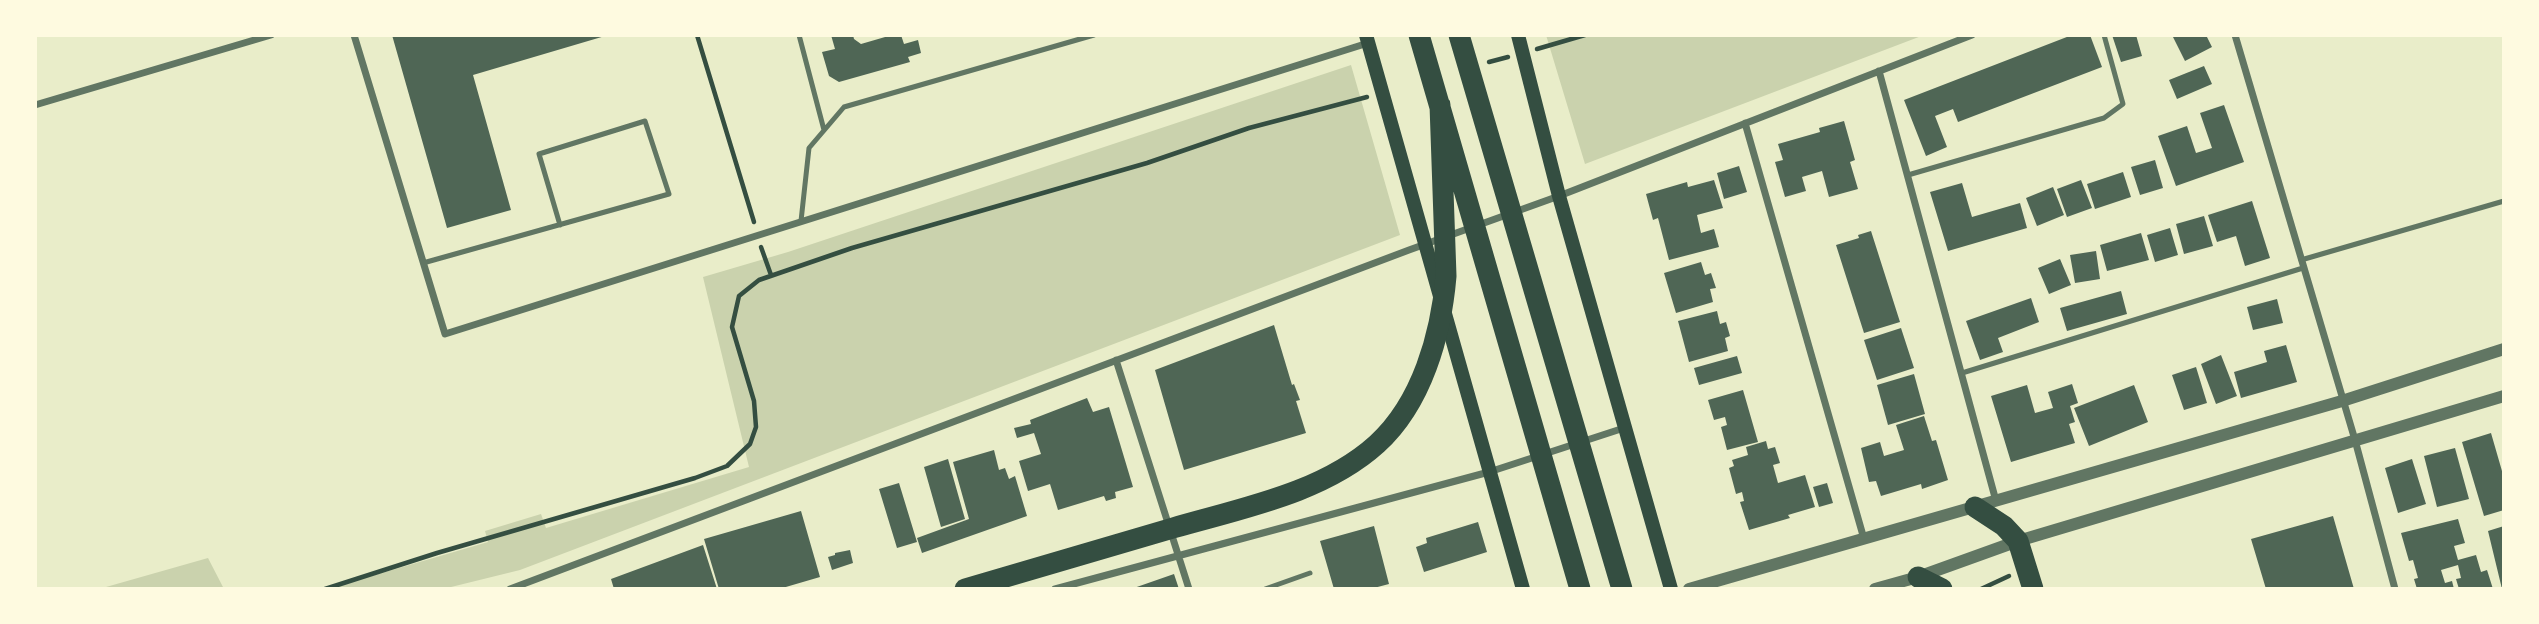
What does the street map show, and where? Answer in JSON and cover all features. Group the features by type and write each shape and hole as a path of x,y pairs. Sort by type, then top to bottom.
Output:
{"highway":[{"path":"1419,35 1580,589"},
{"path":"1459,35 1622,589"},
{"path":"965,589 1275,498 1353,463 1379,442 1404,413 1418,389 1428,364 1444,297 1446,276 1440,105"},
{"path":"1975,507 2004,526 2018,541 2033,589"},
{"path":"1918,578 1942,589"}],"main road":[{"path":"1518,35 1559,196 1671,589"},
{"path":"1367,39 1523,589"}],"street":[{"path":"35,105 271,35"},
{"path":"354,35 445,334 1367,39"},
{"path":"510,589 1559,196 1972,35"},
{"path":"2235,35 2355,440 2395,589"},
{"path":"1879,71 1996,501"},
{"path":"1745,123 1864,539"},
{"path":"1689,589 2342,401 2504,349"},
{"path":"1116,360 1189,589"},
{"path":"1875,589 1918,578 2018,541 2504,396"},
{"path":"1055,589 1489,472 1624,428"}],"lane":[{"path":"799,35 824,130"},
{"path":"802,221 809,148 844,107 1094,35"},
{"path":"1908,174 2104,118 2123,104 2104,35"},
{"path":"423,263 560,225 669,194 645,121 539,154 560,225"},
{"path":"1962,373 2504,201"},
{"path":"1265,589 1310,573"}],"path":[{"path":"697,35 771,275"},
{"path":"1549,45 1585,35"},
{"path":"325,589 695,478 727,466 750,444 756,427 754,401 732,327 739,296 759,280 852,248 1147,163 1249,128 1365,98"},
{"path":"1981,589 2011,575"}],"green space":[{"path":"1546,35 1924,35 1585,164"},
{"path":"1351,65 1400,235 520,570 443,589 327,589 488,542 485,531 541,514 546,528 749,467 703,277 788,252"},
{"path":"208,558 224,589 99,589"}],"building":[{"path":"392,35 605,36 473,75 511,210 447,228"},
{"path":"831,35 853,35 861,44 901,35 904,44 918,40 921,53 908,57 910,62 839,82 829,76 822,52 835,49"},
{"path":"2072,35 2090,35 2102,67 1958,122 1953,109 1935,116 1947,147 1926,156 1904,100"},
{"path":"2112,35 2136,35 2142,56 2121,62"},
{"path":"2172,35 2206,35 2212,47 2185,61"},
{"path":"2204,66 2212,84 2177,99 2169,80"},
{"path":"2224,105 2244,162 2176,186 2158,136 2187,126 2196,153 2212,148 2200,113"},
{"path":"1844,121 1855,160 1850,162 1858,189 1829,197 1822,171 1802,177 1806,191 1785,197 1775,162 1783,160 1778,144 1820,132 1819,128"},
{"path":"2155,160 2163,188 2140,195 2131,167"},
{"path":"1739,166 1747,192 1724,199 1717,173"},
{"path":"2123,172 2131,197 2095,209 2087,184"},
{"path":"1714,180 1723,208 1697,215 1701,233 1714,229 1719,247 1669,260 1658,218 1653,220 1646,194 1687,182 1688,187"},
{"path":"2081,180 2092,208 2067,217 2057,189"},
{"path":"1962,183 1972,217 2020,203 2027,228 1948,251 1930,192"},
{"path":"2053,187 2064,215 2037,226 2026,198"},
{"path":"2252,201 2270,258 2245,266 2236,236 2217,242 2208,215"},
{"path":"2204,216 2213,246 2184,254 2176,224"},
{"path":"2170,228 2178,255 2155,262 2147,235"},
{"path":"1871,231 1900,322 1864,333 1836,245"},
{"path":"2141,233 2149,260 2107,271 2100,245"},
{"path":"2096,251 2100,279 2075,283 2070,255"},
{"path":"2060,259 2071,285 2049,294 2038,268"},
{"path":"1701,262 1705,275 1711,273 1716,288 1710,289 1713,302 1676,313 1664,273"},
{"path":"2121,291 2127,314 2067,331 2060,308"},
{"path":"2031,298 2039,322 1998,338 2003,352 1980,360 1966,321"},
{"path":"2277,299 2283,323 2253,330 2247,307"},
{"path":"1717,311 1720,324 1726,322 1730,336 1725,338 1728,351 1689,362 1678,321"},
{"path":"1274,325 1292,385 1294,384 1300,400 1296,401 1306,433 1184,470 1155,370"},
{"path":"1901,328 1914,368 1877,380 1864,340"},
{"path":"2286,345 2297,382 2241,398 2234,372 2267,362 2264,351"},
{"path":"2221,355 2237,396 2216,404 2201,364"},
{"path":"1737,356 1742,373 1699,385 1694,368"},
{"path":"2196,367 2207,403 2184,410 2172,375"},
{"path":"1914,374 1925,414 1888,425 1877,385"},
{"path":"2072,384 2078,403 2070,406 2075,422 2069,424 2075,443 2011,462 1991,396 2027,385 2035,413 2053,408 2048,392"},
{"path":"2134,385 2148,422 2089,446 2074,408"},
{"path":"1743,390 1758,442 1727,450 1721,427 1727,425 1725,417 1714,420 1708,400"},
{"path":"1087,398 1093,412 1109,407 1133,487 1115,492 1116,498 1106,501 1104,496 1058,510 1050,484 1028,491 1019,461 1041,454 1034,433 1017,438 1014,428 1031,424 1030,420"},
{"path":"1924,416 1932,441 1936,440 1948,480 1922,489 1921,484 1881,496 1876,481 1869,482 1861,448 1880,442 1884,456 1904,450 1896,425"},
{"path":"2491,433 2504,478 2504,510 2484,516 2462,442"},
{"path":"1766,441 1768,449 1775,447 1780,463 1773,465 1778,483 1805,475 1815,507 1788,515 1790,518 1749,530 1740,502 1744,501 1742,492 1736,494 1729,468 1734,466 1732,460 1748,455 1746,447"},
{"path":"2455,448 2469,499 2437,507 2424,456"},
{"path":"994,450 999,470 1005,468 1009,479 1015,476 1027,516 922,553 917,538 969,519 953,462"},
{"path":"948,459 965,519 941,527 924,467"},
{"path":"2412,459 2426,504 2398,513 2385,468"},
{"path":"899,483 917,542 897,548 879,489"},
{"path":"1827,483 1833,503 1819,507 1813,487"},
{"path":"801,511 820,577 779,589 719,589 704,539"},
{"path":"2333,516 2354,589 2266,589 2251,539"},
{"path":"2458,519 2465,543 2454,546 2458,560 2476,555 2481,572 2487,570 2493,589 2459,589 2456,579 2461,578 2458,565 2441,570 2445,583 2452,581 2454,589 2417,589 2414,579 2418,578 2413,560 2409,561 2401,533"},
{"path":"1478,522 1487,552 1424,572 1416,547 1427,543 1426,538"},
{"path":"1374,526 1389,584 1370,589 1334,589 1320,541"},
{"path":"2504,526 2504,589 2502,589 2488,531"},
{"path":"703,545 717,589 614,589 611,579"},
{"path":"850,550 853,563 832,570 828,557"},
{"path":"1174,574 1179,589 1131,589"}]}
